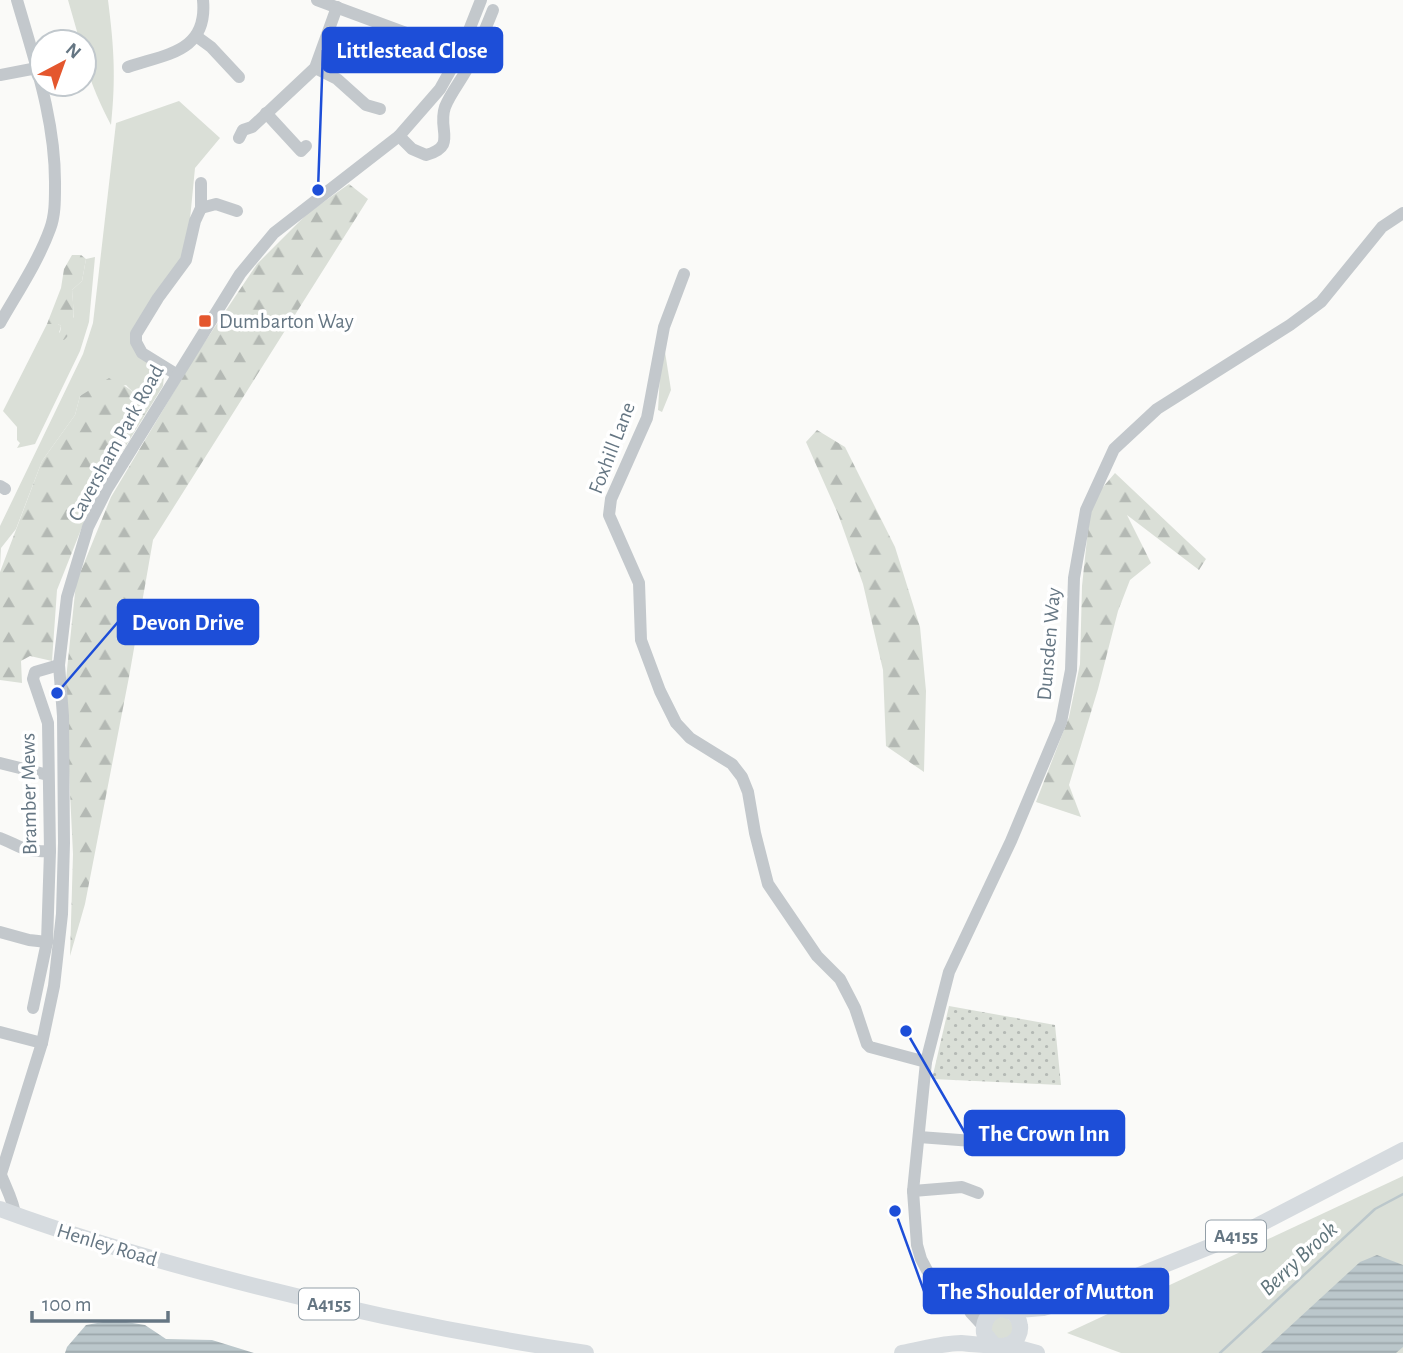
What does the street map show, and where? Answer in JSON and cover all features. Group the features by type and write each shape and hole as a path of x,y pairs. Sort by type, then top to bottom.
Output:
{"main road":[{"name":"A4155","path":"1002,1310 1043,1308 1102,1290 1239,1234 1403,1150"},
{"name":"Henley Road","path":"8,1212 140,1256 274,1292 431,1326 586,1353"},
{"name":"A4155","path":"1020,1330 1043,1308"},
{"path":"1020,1330 1016,1340 1001,1345 986,1338 983,1327 986,1318 1002,1310 1016,1316 1020,1330 1037,1353"},
{"path":"961,1343 983,1327"},
{"path":"902,1353 961,1343 1001,1345 1037,1353"}],"street":[{"path":"17,0 28,37"},
{"path":"134,68 185,48 196,36 204,10 202,0"},
{"name":"Caversham Park Road","path":"0,1176 42,1043 54,986 62,914 63,716 59,666 67,597 88,527 107,489 176,374 240,274 274,233 400,136 440,89 460,53 481,0"},
{"path":"239,138 243,130 252,127 315,68 326,2 460,53"},
{"path":"400,136 412,149 426,155 438,152 443,147 444,110 493,15"},
{"path":"196,36 211,47 231,74"},
{"path":"315,68 337,79 366,105 380,109"},
{"path":"0,75 28,70"},
{"path":"0,323 37,258 51,227 55,163 53,131 45,98"},
{"path":"266,113 302,151"},
{"path":"176,374 142,353 136,342 136,334 186,260 195,221 201,208 201,183"},
{"path":"201,208 216,204 237,211"},
{"name":"Dunsden Way","path":"983,1327 966,1304 934,1280 921,1259 915,1232 913,1191 926,1062 949,972 1011,841 1061,722 1071,670 1073,578 1086,510 1114,449 1157,410 1290,325 1321,302 1382,227 1403,213"},
{"name":"Foxhill Lane","path":"684,274 664,327 647,418 611,499 609,515 639,583 641,640 676,723 690,738 732,764 742,777 748,792 768,884 817,956 841,979 855,1008 867,1044 926,1062"},
{"name":"Bramber Mews","path":"33,1008 47,942 50,850 48,723 33,679 35,672 40,669 59,666"},
{"path":"0,763 48,775"},
{"path":"0,838 36,852 50,850"},
{"path":"0,932 47,942"},
{"path":"0,1032 42,1043"},
{"path":"919,1137 1053,1147"},
{"path":"0,1176 15,1206 8,1212"},
{"path":"913,1191 962,1187 978,1193"},
{"name":"Dunsden Way","path":"966,1304 1002,1310"}],"green space":[{"path":"68,0 108,0 114,62 111,125 98,98 98,28 76,28"},
{"path":"179,101 220,138 195,168 187,250 132,333 164,376 163,386 145,415 141,400 126,385 80,396 75,415 42,461 16,529 1,548 0,568 0,526 83,354 93,323 116,123"},
{"path":"349,184 368,199 153,540 85,904 70,956 73,854 65,689 76,583 111,497 194,358 257,264 308,213"},
{"path":"72,255 81,255 86,259 82,281 72,290 73,323 64,340 59,339 61,326 47,324 61,288 64,269"},
{"path":"95,257 89,322 80,351 35,444 17,448 20,443 17,440 17,427 3,411 47,324 61,326 59,333 74,317 72,290 82,281 86,259"},
{"path":"665,352 671,390 662,412 658,410 661,358"},
{"path":"109,378 132,392 140,401 145,415 94,497 57,590 52,661 30,656 21,661 22,683 0,680 0,572 42,461 75,415 80,396"},
{"path":"817,430 845,447 895,547 920,627 926,691 924,772 886,746 883,670 863,584 838,514 806,442"},
{"path":"1115,473 1206,559 1199,570 1127,515 1151,563 1130,580 1118,611 1069,785 1081,817 1036,802 1069,717 1080,664 1082,586 1091,501"},
{"path":"949,1006 1055,1025 1061,1085 932,1079"},
{"path":"1403,1176 1403,1353 1121,1353 1067,1333"},
{"path":"1002,1317 1012,1324 1013,1328 1006,1338 1002,1339 992,1332 991,1328 998,1318"}],"shaded area":[{"path":"1377,1255 1403,1265 1403,1347 1396,1353 1261,1353 1360,1262"},
{"path":"114,1320 145,1325 166,1339 212,1340 254,1353 65,1353 86,1325"}],"waterway":[{"name":"Berry Brook","path":"1220,1353 1375,1209 1403,1194"}],"place":[{"name":"Littlestead Close","path":"318,190"},
{"name":"Dumbarton Way","path":"205,321"},
{"name":"Devon Drive","path":"57,693"},
{"name":"The Crown Inn","path":"906,1031"},
{"name":"The Shoulder of Mutton","path":"895,1211"}]}
